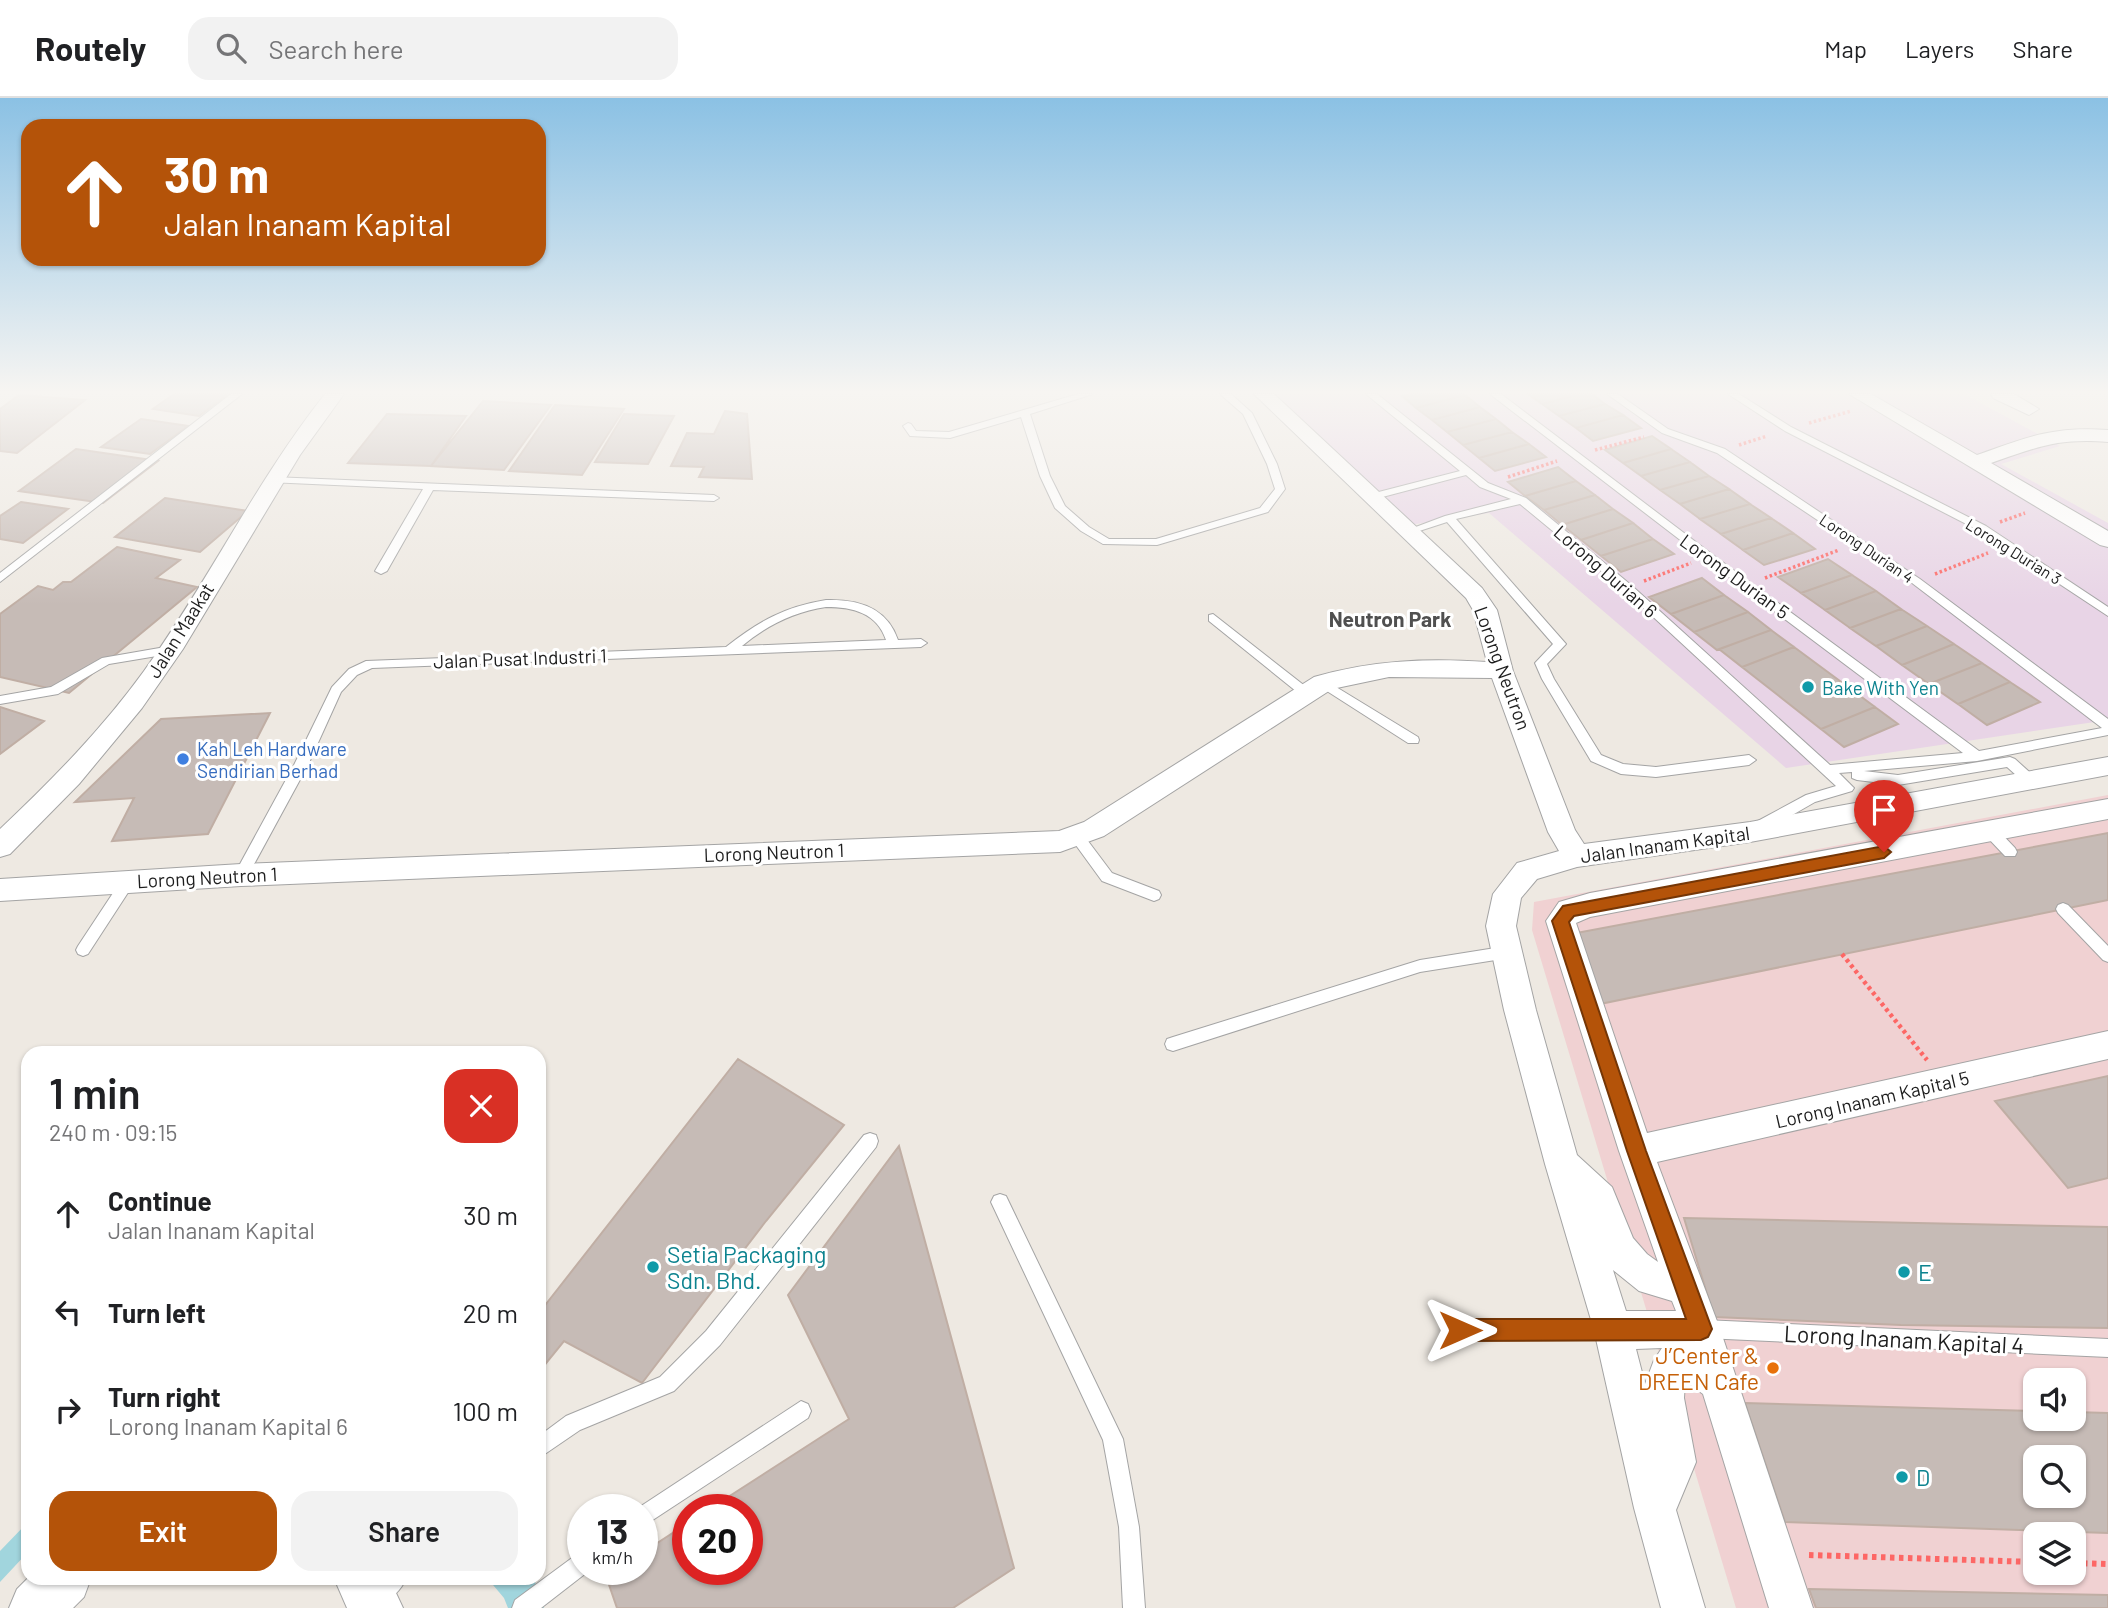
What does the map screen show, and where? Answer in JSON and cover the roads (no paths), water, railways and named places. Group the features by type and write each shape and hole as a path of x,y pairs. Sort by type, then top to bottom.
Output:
{"street":[{"name":"Jalan Maakat","path":"0,846 43,805 116,722 171,650 283,464"},
{"name":"Lorong Neutron","path":"1337,464 1474,593 1485,610 1501,671 1562,832 1577,856"},
{"path":"1980,464 2108,540"},
{"name":"Lorong Neutron 1","path":"0,890 241,875 1039,842 1077,837 1094,830 1315,688 1361,671 1416,665 1501,671"},
{"name":"Jalan Inanam Kapital","path":"1683,1608 1655,1508 1613,1330 1537,1076 1502,926 1507,894 1527,871 1577,856 1750,832 2108,766"},
{"path":"1791,1608 1701,1329 1636,1151 1561,921 1569,910 2000,842 2108,809"},
{"name":"Lorong Inanam Kapital 5","path":"1636,1151 2108,1045"},
{"path":"1562,1164 1602,1201 1615,1241 1636,1269 1668,1284 1684,1282"},
{"path":"1613,1330 1701,1329"},
{"path":"1655,1508 1677,1463 1663,1388 1667,1370 1676,1361 1688,1359 1717,1381"},
{"path":"36,1608 58,1585"}],"lane":[{"path":"0,579 147,464"},
{"path":"1041,464 1060,508 1107,542 1157,541 1264,510 1279,489 1272,464"},
{"name":"Lorong Durian 6","path":"1458,464 1484,485 1522,500 1628,587 1825,771 1847,788 1811,798 1750,832"},
{"name":"Lorong Durian 5","path":"1586,464 1977,756"},
{"name":"Lorong Durian 4","path":"1741,464 1916,581 2108,726"},
{"name":"Lorong Durian 3","path":"1858,464 1982,528 2108,612"},
{"path":"1371,497 1467,472"},
{"path":"272,480 714,498"},
{"path":"381,571 430,486"},
{"path":"1410,531 1449,517 1522,500"},
{"path":"1449,517 1560,644 1541,663 1596,758 1620,769 1656,772 1749,760"},
{"path":"729,650 762,624 798,609 824,603 856,603 886,624 893,644"},
{"path":"1213,618 1315,688 1413,740"},
{"name":"Jalan Pusat Industri 1","path":"241,875 300,765 336,690 353,672 370,663 921,643"},
{"path":"0,699 54,691 106,661 171,650"},
{"path":"1825,771 1977,756 2108,731"},
{"path":"1825,771 1898,780 2010,762 2031,781"},
{"path":"1077,837 1107,877 1154,895"},
{"path":"83,950 122,891 118,882"},
{"path":"2063,909 2108,956"},
{"path":"1173,1044 1420,966 1507,952"},
{"path":"546,1443 573,1423 667,1384 713,1338 870,1141"},
{"path":"1000,1202 1113,1439 1129,1527 1134,1608"},
{"name":"Lorong Inanam Kapital 4","path":"1701,1329 2108,1348"},
{"path":"1460,1330 1613,1330"},
{"path":"658,1506 800,1411"},
{"path":"523,1608 567,1574"}],"water":[{"path":"21,1529 21,1560 0,1582 0,1551"},
{"path":"493,1585 536,1585 544,1608 508,1608"}],"place":[{"name":"Bake With Yen","path":"1808,687"},
{"name":"Kah Leh Hardware Sendirian Berhad","path":"183,759"},
{"name":"Setia Packaging Sdn. Bhd.","path":"653,1267"},
{"name":"E","path":"1904,1272"},
{"name":"J’Center & DREEN Cafe","path":"1773,1368"},
{"name":"D","path":"1902,1477"}],"district":[{"name":"Neutron Park","path":"1390,618"}]}
